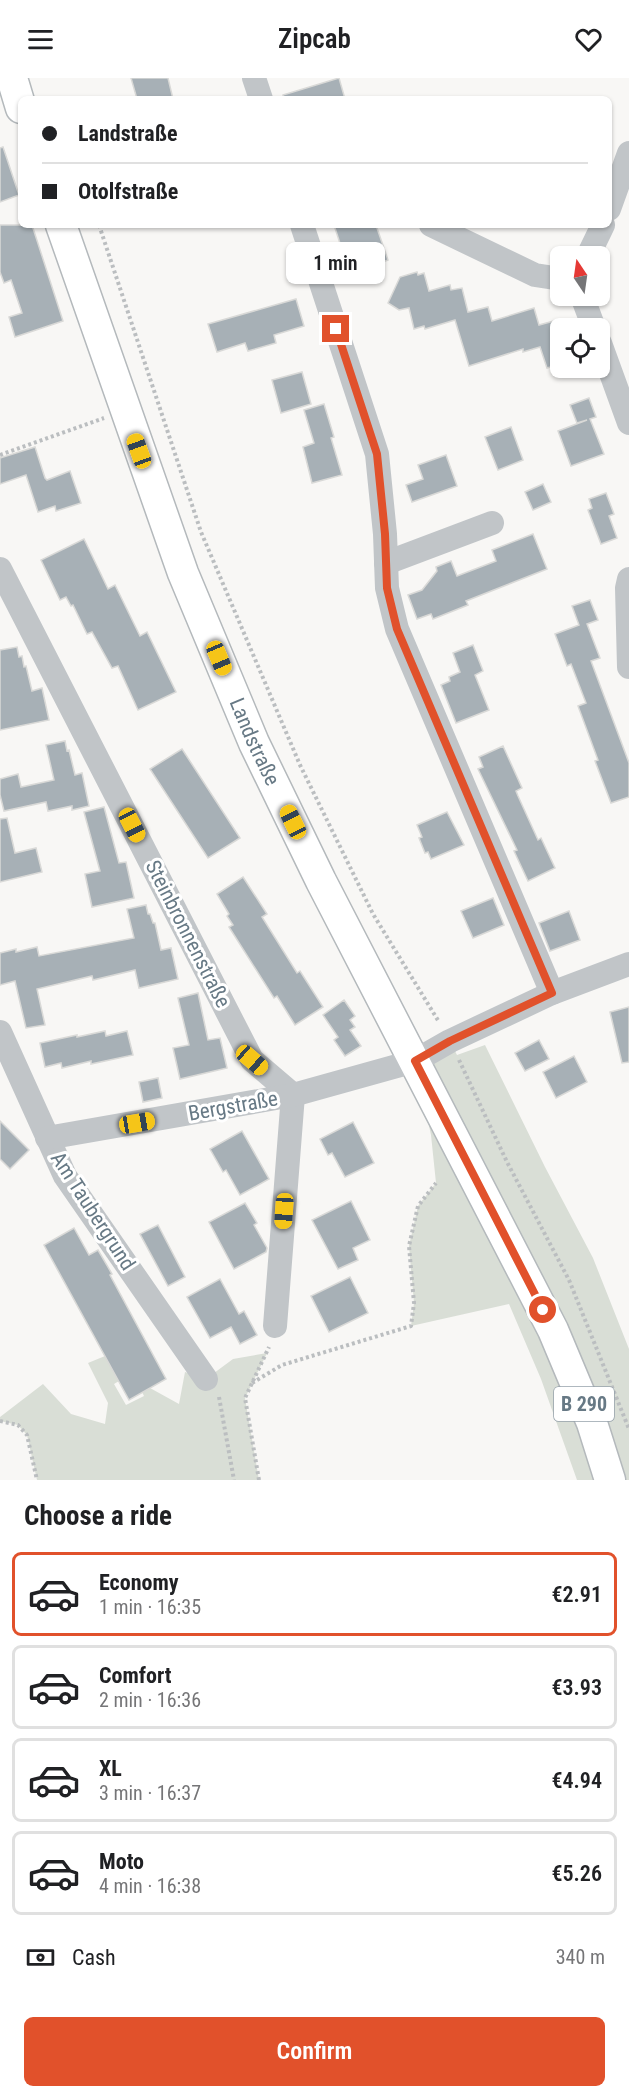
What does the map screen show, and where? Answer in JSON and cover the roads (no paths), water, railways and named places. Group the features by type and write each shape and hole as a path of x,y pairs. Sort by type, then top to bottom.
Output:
{"main road":[{"name":"Landstraße","path":"62,228 183,573 254,743 321,881 553,1330 592,1423 610,1480"}],"street":[{"path":"254,78 260,96"},
{"path":"612,200 629,153"},
{"path":"303,228 377,454 387,588 397,629 552,993"},
{"path":"437,228 535,275 550,277"},
{"path":"593,246 602,228"},
{"path":"610,371 629,423"},
{"path":"386,563 492,523"},
{"name":"Steinbronnenstraße","path":"0,569 252,1060 293,1095"},
{"path":"629,579 627,588 629,667"},
{"name":"Bergstraße","path":"47,1138 293,1095 415,1061 450,1041 552,993 629,964"},
{"name":"Am Taubergrund","path":"0,1032 65,1176 206,1379"},
{"path":"275,1326 293,1095"}]}
